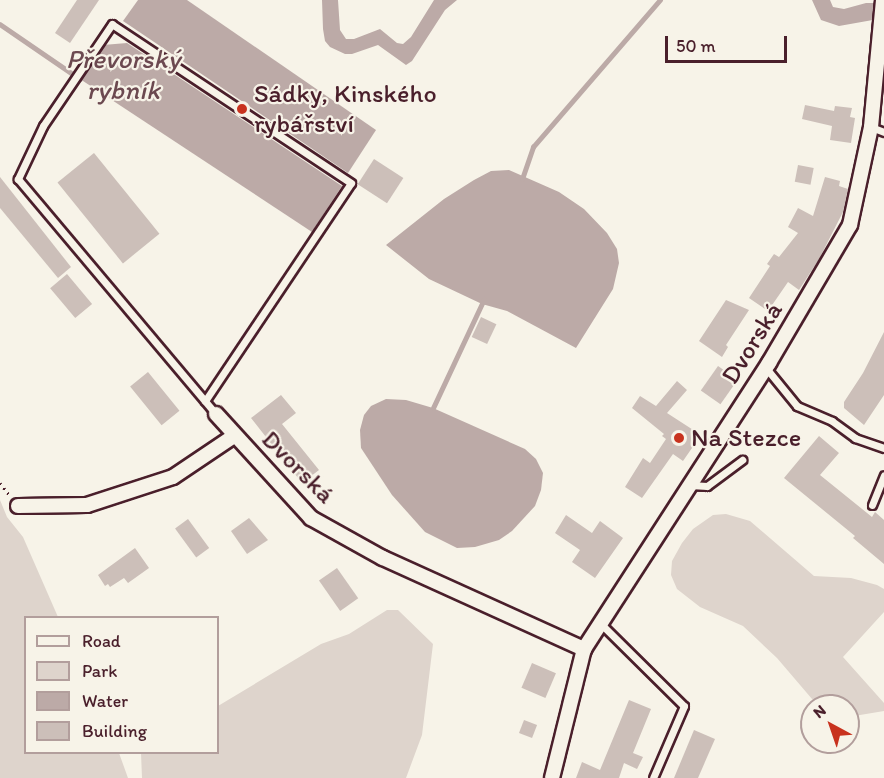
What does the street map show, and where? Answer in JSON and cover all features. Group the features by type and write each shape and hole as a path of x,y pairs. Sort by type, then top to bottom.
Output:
{"street":[{"name":"Dvorská","path":"552,778 584,649 766,368 850,225 877,129 883,0"},
{"name":"Dvorská","path":"216,414 311,518 383,558 584,649"},
{"path":"18,507 87,505 173,477 234,436"}],"lane":[{"path":"205,401 351,183 112,24 43,126 18,180 205,401 216,414"},
{"path":"766,368 797,406 832,421 855,438 884,448"},
{"path":"689,485 707,486 742,460"},
{"path":"872,505 884,475"},
{"path":"600,623 684,706 653,778"}],"green space":[{"path":"0,500 7,517 23,537 58,616 24,616 24,754 119,754 128,778 0,778"},
{"path":"726,514 750,521 814,576 851,578 884,589 884,612 843,657 884,703 884,711 860,715 860,694 808,694 777,658 743,626 700,607 677,589 671,575 672,561 693,529 713,515"},
{"path":"387,610 398,610 433,644 422,735 406,778 142,778 141,754 219,754 219,705 321,644 349,634"}],"water":[{"path":"138,0 187,0 376,130 348,173 123,21"},
{"path":"322,0 338,0 340,30 346,39 354,39 380,29 397,43 403,44 411,37 434,0 457,0 445,10 412,61 406,65 378,45 352,54 345,54 330,47 325,41"},
{"path":"812,0 830,0 833,7 844,9 866,3 884,3 884,18 839,26 821,20"},
{"name":"Převorský rybník","path":"127,43 342,186 312,232 80,79 103,45"},
{"path":"509,170 559,192 584,209 607,233 617,249 619,263 613,289 576,348 507,311 482,304 429,279 386,245 444,199 474,180 491,171"},
{"path":"386,399 406,400 433,408 525,449 536,459 543,473 541,490 535,506 512,531 499,540 475,547 457,548 425,532 392,495 361,448 360,430 364,415 371,406"}],"building":[{"path":"77,0 99,0 70,43 55,33"},
{"path":"805,105 834,111 835,106 852,108 850,117 855,118 851,143 830,140 832,126 802,119"},
{"path":"94,153 159,234 123,263 57,183"},
{"path":"374,159 403,178 387,203 358,184"},
{"path":"798,165 814,168 810,185 795,182"},
{"path":"0,177 71,267 58,278 0,208"},
{"path":"825,177 840,181 839,186 848,189 843,212 819,259 799,290 788,282 768,311 749,298 770,266 767,264 774,254 779,257 798,233 788,227 798,208 813,216"},
{"path":"67,274 92,304 75,318 50,288"},
{"path":"726,300 749,310 726,345 728,347 722,357 699,341"},
{"path":"481,317 496,324 487,344 472,337"},
{"path":"884,332 884,395 864,425 844,408 844,402 863,373"},
{"path":"718,366 738,380 720,404 701,391"},
{"path":"148,372 179,411 162,425 130,386"},
{"path":"677,381 687,390 667,413 701,435 683,461 673,454 642,498 625,487 643,458 650,463 666,439 662,436 664,434 632,408 640,396 656,406"},
{"path":"281,395 296,413 282,424 319,470 302,483 251,418"},
{"path":"819,436 839,453 820,475 872,517 875,512 884,520 884,564 853,538 855,536 784,478"},
{"path":"566,515 592,533 600,521 623,538 595,578 572,562 580,550 555,533"},
{"path":"249,518 268,540 247,554 231,531"},
{"path":"188,519 209,548 196,558 175,528"},
{"path":"135,548 149,568 128,583 124,578 110,587 108,584 105,586 98,575"},
{"path":"337,568 358,598 340,611 319,581"},
{"path":"532,663 556,673 545,698 521,688"},
{"path":"629,700 651,709 633,753 643,757 637,769 624,763 619,778 576,778 582,762 600,770"},
{"path":"524,720 537,725 532,738 519,733"},
{"path":"694,730 715,739 698,778 674,778"}],"waterway":[{"path":"522,179 533,147 660,0"},
{"path":"0,24 80,79"},
{"path":"433,408 484,299"}],"place":[{"name":"Sádky, Kinského rybářství","path":"242,109"},
{"name":"Na Stezce","path":"679,438"}]}
